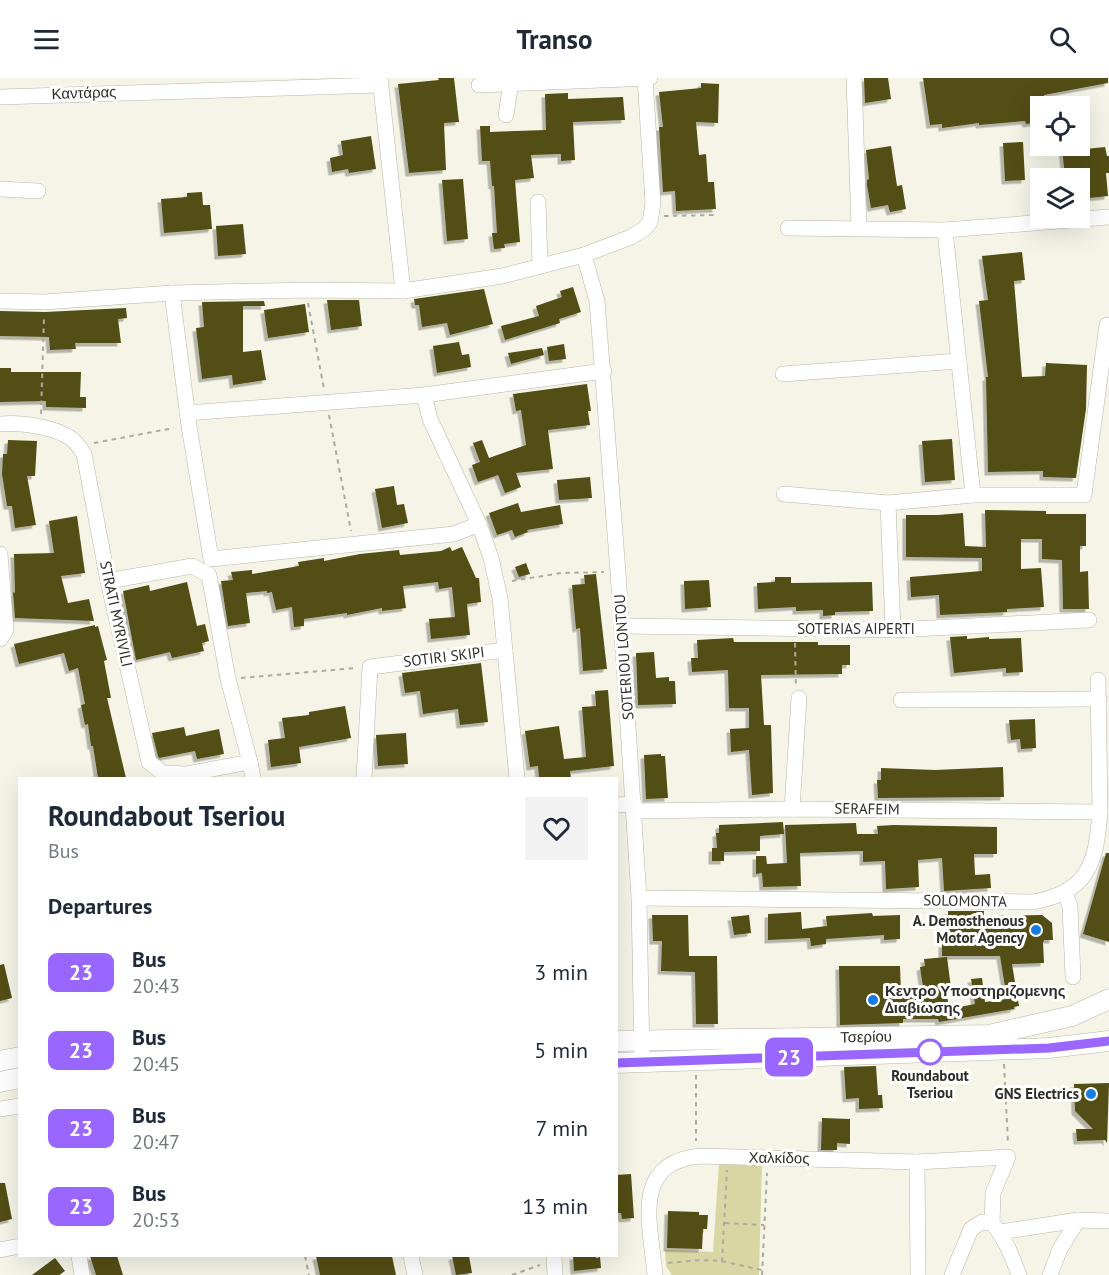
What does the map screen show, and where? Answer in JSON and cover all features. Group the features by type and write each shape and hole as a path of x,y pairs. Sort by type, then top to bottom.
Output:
{"main road":[{"name":"Τσερίου","path":"618,1041 989,1035 1072,1016 1109,999"},
{"name":"Τσερίου","path":"618,1063 1049,1048 1109,1041"},
{"path":"0,1061 18,1058"},
{"path":"0,1082 18,1078"}],"street":[{"path":"0,300 44,302 172,294 306,290 403,291 502,276 584,255 631,237 644,229 652,216 645,78"},
{"path":"478,85 650,78"},
{"path":"854,78 859,228"},
{"path":"380,82 403,291"},
{"name":"Καντάρας","path":"2,97 271,83 380,82"},
{"path":"506,115 511,82"},
{"path":"0,189 38,191"},
{"path":"538,202 540,265"},
{"path":"788,228 945,230 1109,217"},
{"path":"945,230 973,495"},
{"name":"SOTERIOU LONTOU","path":"584,255 597,301 604,371 639,898 642,1061"},
{"path":"172,294 188,419 211,559 454,534 479,524"},
{"path":"784,494 888,503 973,495 1084,495 1107,325"},
{"path":"783,374 959,361"},
{"path":"188,419 424,395 604,371"},
{"name":"SOTIRI SKIPI","path":"370,667 505,650 500,598 491,558 479,524 430,418 424,395"},
{"path":"0,424 11,423 59,433 73,440 80,448"},
{"name":"STRATI MYRIVILI","path":"80,448 84,454 108,581 149,762 163,773 186,774 250,762"},
{"path":"888,503 893,630"},
{"path":"0,554 6,630 0,639"},
{"path":"108,581 192,566 209,575 228,679 253,777"},
{"name":"SOTERIAS AIPERTI","path":"622,626 893,630 1089,620"},
{"path":"505,650 517,777"},
{"path":"364,777 370,667"},
{"path":"1073,977 1071,906 1065,893 1085,873 1094,856 1100,812 1098,680"},
{"path":"792,809 800,698"},
{"path":"901,700 1099,699"},
{"name":"SERAFEIM","path":"618,805 634,808 1100,812"},
{"name":"SOLOMONTA","path":"639,898 1033,902 1065,893"},
{"path":"0,1109 18,1106"},
{"path":"1008,1157 993,1193 996,1227 1011,1253 1019,1275"},
{"name":"Χαλκίδος","path":"655,1275 649,1207 651,1187 656,1177 673,1162 684,1158 917,1162 1008,1157"},
{"path":"917,1162 918,1275"},
{"path":"1050,1275 1060,1249 1078,1220"},
{"path":"952,1275 971,1230 982,1222 996,1227 1078,1220 1109,1221"},
{"path":"0,1250 18,1246"},
{"path":"79,1257 82,1275"},
{"path":"411,1257 415,1275"}],"path":[{"path":"652,216 715,215"},
{"path":"306,290 353,545"},
{"path":"41,428 44,302"},
{"path":"80,448 188,419"},
{"path":"497,584 561,573 618,572"},
{"path":"795,629 795,683 800,698"},
{"path":"228,679 370,667"},
{"path":"1004,1049 1008,1157"},
{"path":"695,1060 696,1157"},
{"path":"762,1275 768,1158"},
{"path":"722,1262 727,1170"},
{"path":"725,1223 764,1225"},
{"path":"304,1257 309,1275"},
{"path":"665,1263 700,1260 762,1270"},
{"path":"512,1275 554,1264"}],"shaded area":[{"path":"719,1163 762,1163 759,1275 672,1275 666,1266 665,1250 713,1252"}],"building":[{"path":"438,78 454,78 459,122 444,123 446,170 409,173 398,84 439,80"},
{"path":"864,78 888,78 891,99 865,103"},
{"path":"923,78 1108,78 1108,83 1044,96 1030,96 1030,123 1026,124 1025,121 979,125 979,123 942,128 942,124 930,125"},
{"path":"701,83 719,84 718,123 696,122 699,155 706,154 708,182 714,182 716,209 676,211 675,191 663,192 659,127 663,127 659,92 701,88"},
{"path":"568,93 568,99 623,97 625,120 573,122 575,160 561,161 561,154 531,155 534,178 515,180 520,242 504,244 505,248 494,249 492,233 497,233 494,186 492,186 490,161 482,161 480,126 490,126 490,132 546,130 545,94"},
{"path":"371,136 376,169 349,173 348,169 332,172 330,158 343,155 341,141"},
{"path":"1023,142 1025,180 1005,181 1003,143"},
{"path":"891,146 897,186 902,185 906,209 890,212 888,205 871,208 867,185 869,179 866,150"},
{"path":"1105,147 1107,156 1109,156 1109,173 1106,173 1108,196 1090,198 1090,168 1064,168 1063,156 1090,156 1090,148"},
{"path":"463,179 468,239 447,241 442,180"},
{"path":"202,192 203,205 210,205 212,229 164,233 161,199 187,197 187,193"},
{"path":"243,224 246,254 218,256 216,226"},
{"path":"1022,252 1025,280 1014,281 1022,377 1045,376 1046,363 1087,365 1086,409 1076,478 1043,477 1043,471 988,472 986,377 988,377 979,301 988,300 982,256"},
{"path":"573,287 581,312 559,319 560,323 505,340 501,326 539,316 536,306 562,297 560,291"},
{"path":"484,289 493,324 450,335 447,323 422,327 419,305 415,305 414,299"},
{"path":"327,300 359,300 362,326 331,330"},
{"path":"264,301 265,306 243,306 243,352 261,350 266,380 233,385 232,375 202,379 196,328 204,327 202,302"},
{"path":"305,304 309,332 268,338 264,310"},
{"path":"126,308 127,318 118,319 121,343 75,343 76,349 50,350 49,337 0,336 0,311 45,312"},
{"path":"459,342 462,355 469,354 471,367 437,373 433,346"},
{"path":"564,344 566,359 549,361 547,347"},
{"path":"542,348 544,355 511,364 508,353"},
{"path":"0,368 11,368 11,372 81,372 80,397 86,397 86,408 46,407 46,401 0,402"},
{"path":"587,384 591,411 588,411 590,425 548,430 553,469 516,473 521,487 505,493 498,475 478,482 472,465 480,462 473,443 482,440 489,458 526,445 521,410 516,411 513,394"},
{"path":"952,439 955,480 925,482 922,441"},
{"path":"8,440 37,441 35,476 27,476 36,525 15,528 12,506 7,506 2,474 3,454 7,454"},
{"path":"590,477 592,498 559,500 557,480"},
{"path":"394,486 397,505 404,504 408,523 382,528 375,489"},
{"path":"518,503 521,512 560,505 563,524 527,530 528,532 515,537 512,530 497,535 489,513"},
{"path":"985,510 1086,514 1086,546 1080,546 1080,572 1088,571 1089,609 1063,609 1062,560 1042,559 1042,539 1021,539 1021,569 1041,568 1044,607 1007,609 1007,612 940,615 939,595 911,597 910,577 982,571 982,558 906,557 906,515 963,513 965,546 986,547"},
{"path":"77,516 85,573 61,576 68,603 89,599 94,621 15,618 14,554 54,553 49,521"},
{"path":"450,547 452,551 462,547 476,578 479,578 481,602 467,604 470,635 431,639 429,619 455,617 452,587 439,589 438,582 403,586 406,608 382,611 382,608 347,615 347,613 304,619 304,626 294,627 292,607 276,610 272,592 246,593 250,623 228,626 221,581 233,580 231,572 252,570 252,574 299,566 298,562 324,558 324,561 399,550 400,555 441,551"},
{"path":"526,563 530,574 519,577 515,567"},
{"path":"596,574 607,669 583,671 580,628 576,629 572,585 585,584 584,575"},
{"path":"775,577 791,577 791,583 872,582 873,611 835,612 835,615 823,616 823,610 796,611 796,607 758,609 757,583 775,582"},
{"path":"709,580 711,607 685,609 684,581"},
{"path":"187,582 197,626 205,624 209,641 202,643 204,651 172,658 170,652 136,660 123,591 149,585 150,591"},
{"path":"98,626 107,660 104,661 111,698 107,698 126,777 98,777 88,724 85,725 81,705 85,704 78,668 69,671 64,653 19,664 14,644"},
{"path":"967,636 967,639 1021,638 1023,672 1006,673 1006,668 954,673 950,637"},
{"path":"733,638 734,642 818,642 818,645 850,645 850,665 842,665 842,674 761,675 764,725 771,725 773,793 752,795 749,750 731,752 730,729 749,728 749,708 729,708 728,670 692,672 691,658 698,658 697,640"},
{"path":"654,652 656,678 669,677 669,681 675,681 676,704 638,705 636,653"},
{"path":"481,663 488,722 460,725 458,709 423,714 420,691 405,693 402,673"},
{"path":"608,690 614,766 570,771 571,777 539,777 538,766 530,767 525,731 559,726 564,759 586,757 582,707 596,706 595,691"},
{"path":"345,706 351,738 299,747 301,763 271,767 268,740 285,738 282,718 309,715 309,712"},
{"path":"1035,719 1036,748 1021,749 1020,739 1011,740 1009,720"},
{"path":"184,727 186,736 219,729 224,754 197,759 195,751 159,758 152,733"},
{"path":"406,733 408,764 378,766 376,735"},
{"path":"661,754 665,756 668,798 646,799 644,755"},
{"path":"1003,767 1004,797 878,798 877,780 881,780 881,768 935,770"},
{"path":"783,822 784,834 760,836 760,851 724,852 724,861 712,861 712,848 717,848 716,833 719,833 719,825"},
{"path":"856,823 857,834 878,834 877,826 894,825 997,827 997,854 974,854 975,875 990,874 991,888 944,891 942,858 918,860 919,887 886,889 885,861 863,862 863,851 800,853 801,886 763,887 762,873 756,874 756,856 766,856 767,864 787,863 785,825"},
{"path":"1106,853 1109,853 1109,942 1083,934"},
{"path":"948,911 984,911 984,916 1042,915 1052,923 1053,940 1044,940 1043,943 1044,963 1012,964 1019,1006 1014,1009 939,1022 938,1019 903,1019 903,1023 840,1025 839,966 900,966 901,995 924,994 920,967 925,966 924,959 947,957 951,988 946,988 949,1009 975,1004 971,979 982,978 985,1002 1007,999 1000,956 942,956 942,944 949,944"},
{"path":"801,912 802,929 827,926 826,916 872,913 873,916 900,915 900,939 884,940 884,935 826,939 826,944 811,946 810,938 768,940 768,914"},
{"path":"652,915 688,915 689,956 717,956 718,1024 696,1024 695,972 661,971 662,941 653,941"},
{"path":"749,915 751,933 734,935 731,917"},
{"path":"4,964 12,998 0,1001 0,965"},
{"path":"876,1066 878,1095 882,1095 883,1108 859,1109 859,1098 846,1099 844,1067"},
{"path":"1109,1083 1107,1143 1105,1140 1077,1141 1076,1129 1093,1129 1075,1111 1074,1084"},
{"path":"822,1118 850,1119 850,1144 837,1143 837,1150 821,1150"},
{"path":"631,1174 634,1218 622,1219 621,1213 618,1213 618,1175"},
{"path":"0,1183 5,1183 12,1219 0,1222"},
{"path":"668,1211 699,1212 699,1215 708,1215 707,1229 703,1229 702,1249 667,1248"},
{"path":"90,1257 117,1257 123,1275 96,1275"},
{"path":"316,1257 392,1257 396,1275 320,1275"},
{"path":"452,1257 469,1257 472,1273 456,1275"},
{"path":"573,1257 600,1257 601,1268 574,1271"},
{"path":"55,1258 65,1271 59,1275 32,1275"}],"bus line":[{"name":"23","path":"618,1063 1049,1048 1109,1041"}],"place":[{"name":"A. Demosthenous Motor Agency","path":"1036,930"},
{"name":"Κεντρο Υποστηριζομενης Διαβιωσης","path":"873,1000"},
{"name":"Roundabout Tseriou","path":"930,1052"},
{"name":"GNS Electrics","path":"1091,1094"}]}
